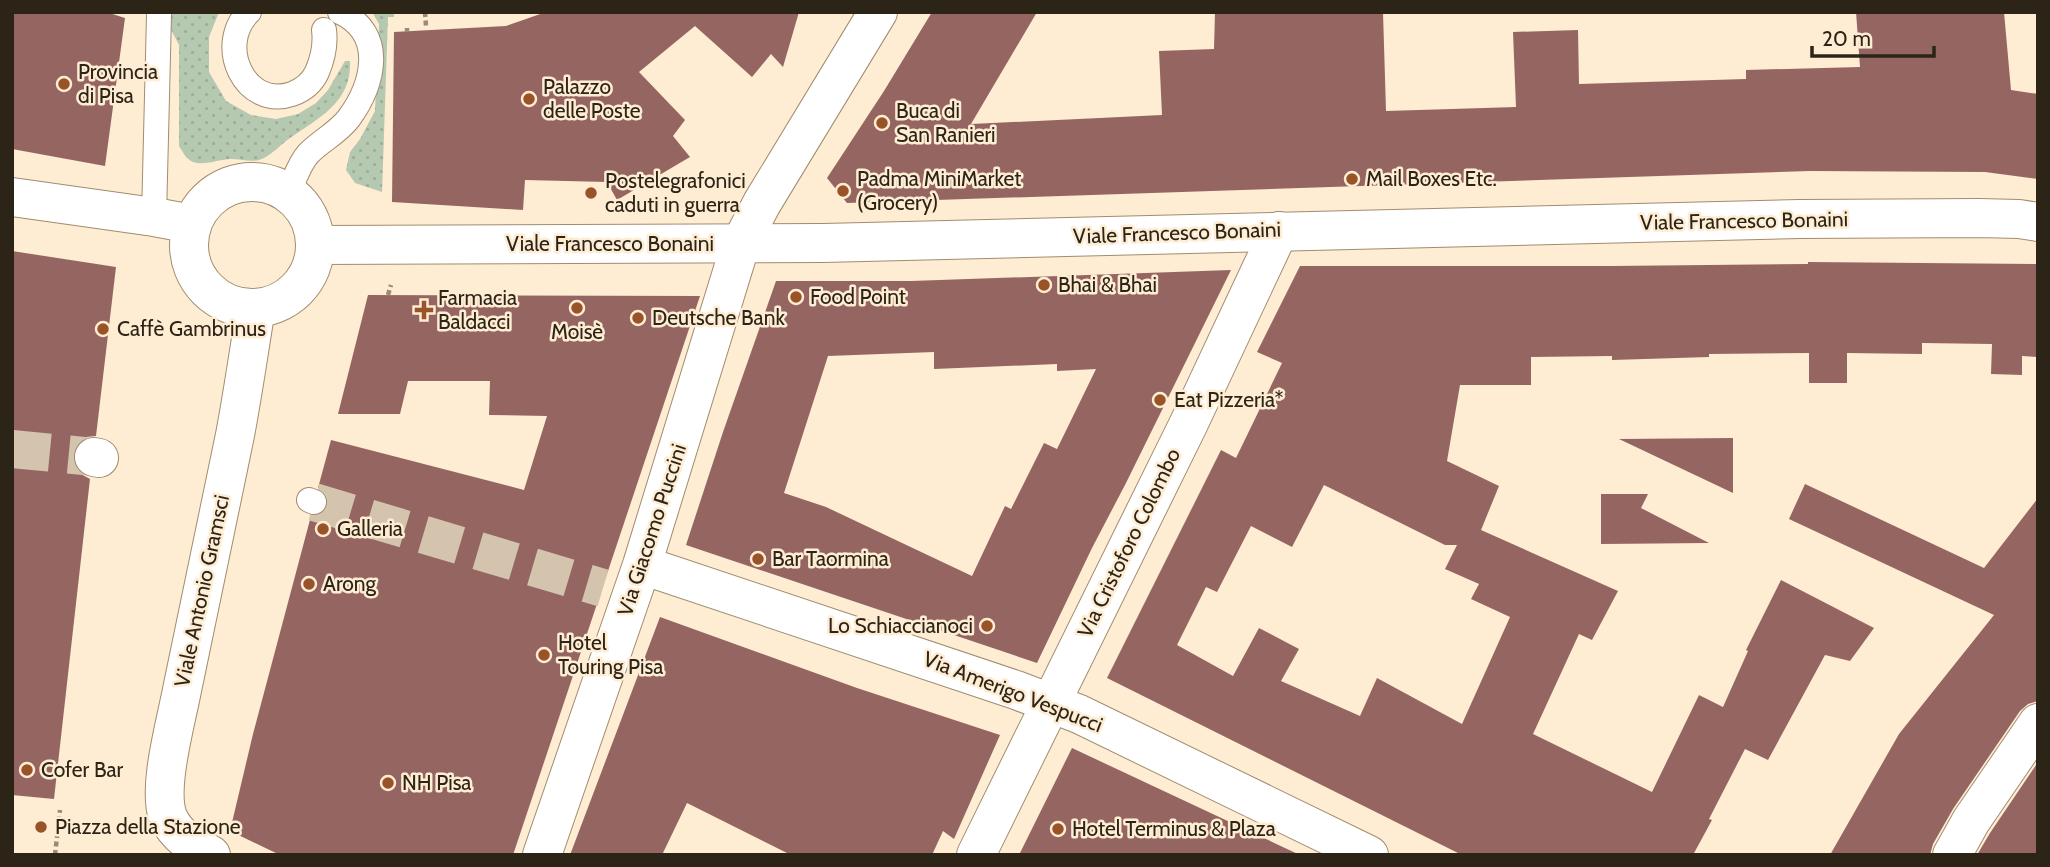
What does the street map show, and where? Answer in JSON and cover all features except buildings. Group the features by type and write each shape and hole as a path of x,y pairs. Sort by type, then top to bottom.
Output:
{"street":[{"name":"Via Giacomo Puccini","path":"542,855 642,565 741,243 762,203 878,12"},
{"path":"254,181 273,184 288,193 301,204 310,219 316,245 312,266 305,279 279,302 256,308 226,303 203,285 190,254 192,225 202,205 217,192 234,184 254,181"},
{"path":"12,197 192,225"},
{"name":"Viale Francesco Bonaini","path":"316,245 741,243 1827,219 1979,218 2038,222"},
{"name":"Via Cristoforo Colombo","path":"976,855 1188,425 1279,230"},
{"name":"Viale Antonio Gramsci","path":"211,855 191,845 179,832 168,816 165,791 187,666 236,430 256,308"},
{"name":"Via Amerigo Vespucci","path":"642,565 1079,713 1369,855"},
{"path":"1952,855 1971,821 2038,723"}],"lane":[{"path":"250,12 241,20 234,59 238,69 251,84 266,94 277,97 297,92 314,78 332,21 356,23 371,47 366,88 341,128 307,155 288,193"},
{"path":"154,217 159,15"}],"path":[{"path":"425,12 426,26"},
{"path":"388,295 391,284"},
{"path":"55,855 60,810"}],"green space":[{"path":"162,12 219,12 209,37 209,72 226,101 251,115 276,119 298,114 316,103 328,90 345,61 350,61 346,88 322,116 259,160 193,162 179,146 179,45"},
{"path":"372,12 394,12 394,17 388,17 382,192 355,183 346,170 350,152 375,111 379,24"}],"tunnel":[{"path":"12,449 94,457"},
{"path":"314,502 603,588"}],"place":[{"name":"Provincia di Pisa","path":"64,84"},
{"name":"Palazzo delle Poste","path":"529,99"},
{"name":"Buca di San Ranieri","path":"882,123"},
{"name":"Mail Boxes Etc.","path":"1352,179"},
{"name":"Padma MiniMarket (Grocery)","path":"843,191"},
{"name":"Postelegrafonici caduti in guerra","path":"591,193"},
{"name":"Bhai & Bhai","path":"1044,285"},
{"name":"Food Point","path":"796,297"},
{"name":"Moisè","path":"577,308"},
{"name":"Farmacia Baldacci","path":"424,310"},
{"name":"Deutsche Bank","path":"638,318"},
{"name":"Caffè Gambrinus","path":"103,329"},
{"name":"Eat Pizzeria*","path":"1160,400"},
{"name":"Galleria","path":"323,529"},
{"name":"Bar Taormina","path":"758,559"},
{"name":"Arong","path":"309,584"},
{"name":"Lo Schiaccianoci","path":"987,626"},
{"name":"Hotel Touring Pisa","path":"544,655"},
{"name":"Cofer Bar","path":"27,770"},
{"name":"NH Pisa","path":"388,783"},
{"name":"Piazza della Stazione","path":"41,827"},
{"name":"Hotel Terminus & Plaza","path":"1058,829"}]}
